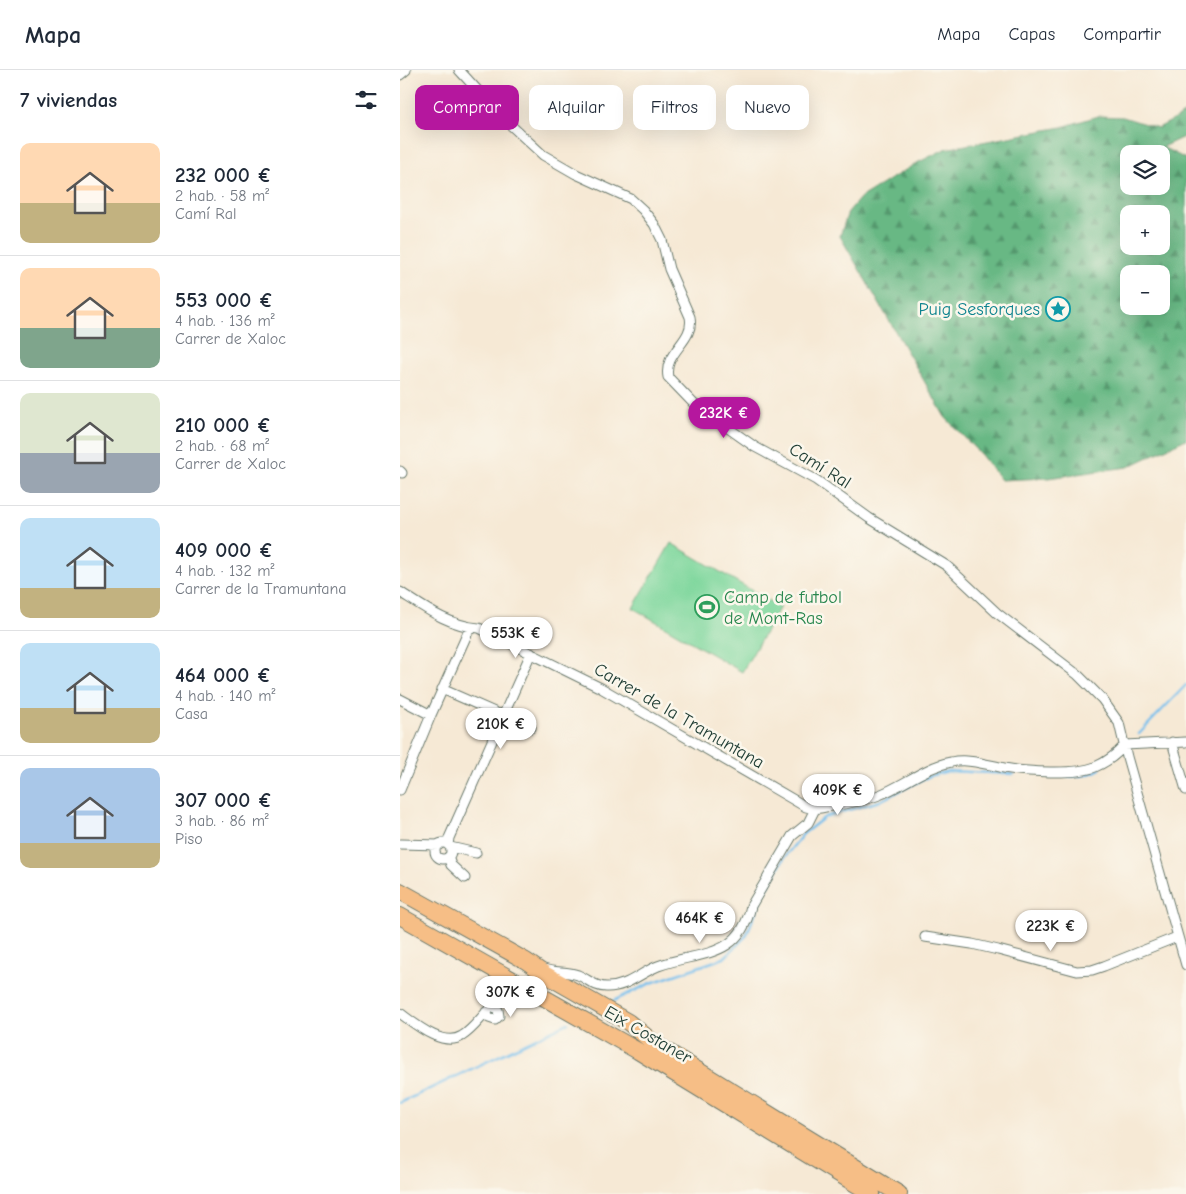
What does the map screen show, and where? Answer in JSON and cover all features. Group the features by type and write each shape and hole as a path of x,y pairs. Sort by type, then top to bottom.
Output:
{"highway":[{"path":"400,891 526,961 546,975 628,1022 654,1044 899,1194"},
{"name":"Eix Costaner","path":"400,902 654,1044"},
{"name":"Eix Costaner","path":"400,916 638,1051 870,1194"},
{"path":"400,928 455,958 485,971 620,1047 638,1051"}],"street":[{"path":"400,75 406,70"},
{"name":"Camí Ral","path":"459,70 503,118 543,155 576,174 631,199 654,224 662,240 669,268 692,324 686,338 671,356 668,363 668,377 677,389 699,408 755,447 816,480 869,518 946,566 997,613 1078,675 1102,699 1119,723 1125,744"},
{"name":"Carrer de la Tramuntana","path":"400,592 438,616 466,627 478,628 601,688 806,807 815,809"},
{"path":"400,790 403,772 469,630 473,628"},
{"path":"424,844 442,858 531,653"},
{"path":"442,689 531,728"},
{"path":"400,699 431,714"},
{"path":"1172,742 1186,790"},
{"path":"526,961 548,970 578,975 594,985 612,987 619,986 658,966 709,954 727,945 739,935 748,916 750,906 792,836 808,823 815,809 878,795 934,767 952,761 1008,769 1082,770 1094,768 1104,763 1118,753 1125,744 1186,742"},
{"path":"1125,744 1127,757 1186,965"},
{"path":"400,844 448,847 476,854"},
{"path":"448,847 451,865 465,878"},
{"path":"925,937 972,944 1077,971 1092,970 1104,966 1177,937"},
{"path":"400,1013 430,1034 452,1040 463,1036 486,1012"}],"green space":[{"path":"1186,113 1186,136 1166,145 1120,145 1120,195 1170,195 1170,151 1186,159 1186,439 1128,467 1048,478 1001,480 982,456 945,417 840,236 848,212 861,197 917,163 945,149 1062,127 1098,116 1123,117 1158,128"},
{"name":"Camp de futbol de Mont-Ras","path":"671,543 780,607 742,672 633,608"}],"waterway":[{"path":"1139,734 1186,685"},
{"path":"1065,776 1083,776 1100,769"},
{"path":"609,1003 651,983 724,958 746,936 761,899 784,858 803,834 825,817 880,801 930,776 948,771 1014,774"},
{"path":"400,1103 568,1023"}],"place":[{"name":"Puig Sesforques","path":"1058,309"},
{"name":"Camp de futbol de Mont-Ras","path":"707,607"}]}
